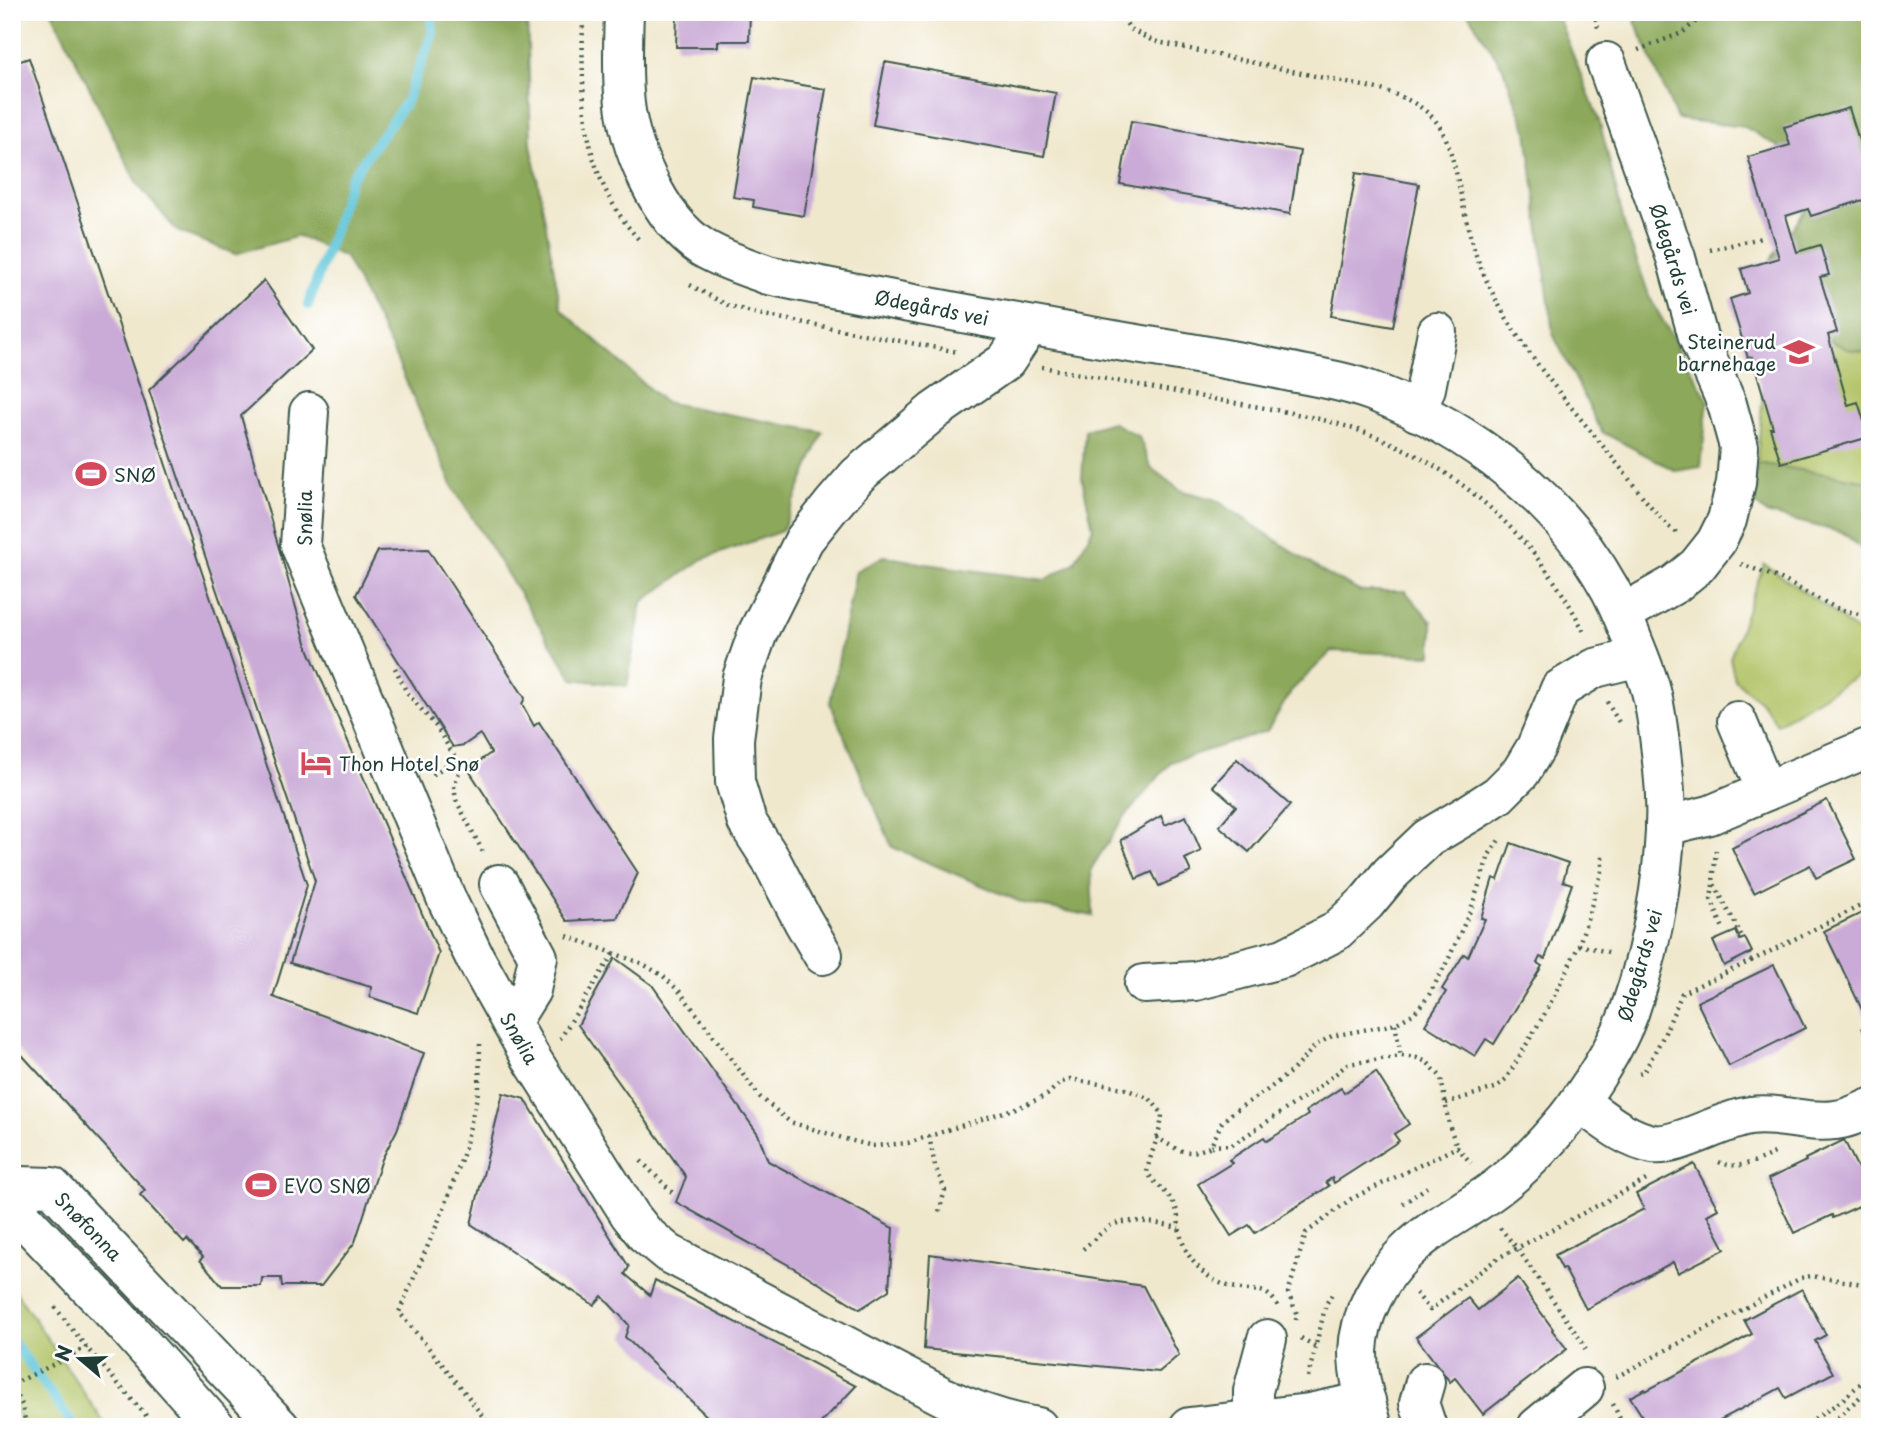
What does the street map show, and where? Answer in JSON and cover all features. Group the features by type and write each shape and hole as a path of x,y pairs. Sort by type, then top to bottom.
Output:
{"street":[{"name":"Ødegårds vei","path":"624,12 624,96 632,137 645,175 661,203 678,227 702,247 734,263 768,275 1029,326 1263,366 1371,391 1462,435 1514,474 1549,505 1582,547 1609,588 1622,614 1651,691 1665,787 1660,890 1651,936 1628,1017 1579,1102 1531,1159 1499,1186 1405,1252 1375,1294 1360,1333 1358,1354 1360,1378 1369,1414"},
{"name":"Ødegårds vei","path":"1606,62 1676,258 1698,337 1727,404 1739,447 1736,483 1727,520 1716,542 1697,566 1675,584 1622,614"},
{"path":"823,955 770,858 747,822 735,782 734,739 742,678 758,632 804,540 832,505 858,475 934,411 1006,361 1029,326"},
{"path":"1417,412 1426,388 1437,332"},
{"name":"Snølia","path":"309,412 300,545 447,900 475,958 495,1032 531,1058 630,1215 645,1234 668,1253 944,1397 970,1409 1038,1427"},
{"path":"1144,984 1195,981 1284,958 1335,932 1428,838 1498,794 1521,772 1536,747 1560,689 1595,668 1639,657"},
{"path":"1737,721 1766,791"},
{"path":"1665,826 1710,814 1870,747"},
{"path":"495,1032 531,990 538,957 499,884"},
{"path":"1579,1102 1623,1133 1642,1142 1657,1145 1751,1115 1774,1115 1816,1121 1837,1120 1870,1108"},
{"path":"12,1178 52,1186"},
{"name":"Snøfonna","path":"216,1427 125,1325 20,1215 20,1186 52,1186 279,1427"},
{"path":"1253,1420 1253,1391 1282,1330"},
{"path":"1425,1382 1419,1403 1427,1427"},
{"path":"1537,1427 1593,1386"},
{"path":"1189,1427 1309,1413 1369,1414"}],"path":[{"path":"583,12 585,120 589,141 609,198 642,243"},
{"path":"1119,12 1130,29 1153,41 1377,88 1420,107 1440,127 1451,154 1476,254 1493,294 1527,349 1647,501 1674,531 1707,554 1781,579 1836,608 1870,617"},
{"path":"1606,62 1682,33 1707,12"},
{"path":"1676,258 1761,237"},
{"path":"687,283 727,305 758,314 1308,416 1370,434 1408,451 1478,497 1508,524 1558,586 1593,650 1595,668 1604,695 1623,730"},
{"path":"396,668 407,693 435,725 461,767 454,786 456,800 499,884"},
{"path":"1211,1146 1222,1122 1293,1070 1316,1045 1332,1036 1395,1024 1413,1014 1428,997 1449,958 1471,909 1489,856 1502,836"},
{"path":"1446,1103 1495,1088 1506,1079 1548,1008 1579,945 1602,871 1602,856"},
{"path":"1713,882 1711,899 1724,931"},
{"path":"1721,897 1743,938"},
{"path":"1634,1074 1644,1073 1682,993 1870,901"},
{"path":"557,933 643,964 663,976 680,992 760,1097 790,1122 849,1140 873,1146 908,1143 1025,1105 1047,1095 1060,1083 1070,1079 1123,1088 1150,1099 1162,1113 1162,1123 1147,1172 1169,1195 1177,1208 1186,1253 1201,1270 1220,1283 1237,1289 1262,1290 1271,1295 1282,1330 1315,1346"},
{"path":"1579,945 1612,953 1610,964"},
{"path":"559,1042 613,954"},
{"path":"1749,954 1751,961"},
{"path":"1395,1024 1401,1056"},
{"path":"488,1427 460,1386 399,1312 445,1206 464,1152 495,1032"},
{"path":"1156,1137 1187,1153 1198,1152 1211,1146 1232,1145 1315,1090 1348,1064 1401,1056 1427,1062 1441,1077 1449,1125 1457,1147 1469,1164 1480,1156"},
{"path":"929,1136 935,1166 945,1190 939,1212"},
{"path":"1287,1293 1307,1233 1352,1199 1457,1147"},
{"path":"1709,1156 1723,1164 1736,1167 1783,1150"},
{"path":"639,1160 675,1195"},
{"path":"1409,1284 1430,1310 1498,1258 1654,1176"},
{"path":"1394,1211 1436,1182"},
{"path":"1083,1249 1111,1226 1126,1222 1146,1222 1179,1228"},
{"path":"1497,1224 1517,1248 1582,1342 1593,1386 1624,1427"},
{"path":"1593,1386 1801,1278 1811,1276 1870,1285"},
{"path":"1309,1413 1308,1376 1326,1304 1334,1291"},
{"path":"50,1299 86,1348 156,1427"},
{"path":"20,1427 24,1420 22,1405 12,1384 70,1357"},
{"path":"1803,1427 1841,1401 1869,1377"},
{"path":"1826,1427 1870,1388"}],"green space":[{"path":"52,12 527,12 531,144 561,309 664,402 823,432 782,531 703,559 642,602 627,686 573,679 454,489 391,347 345,257 299,236 235,254 177,231 137,184"},
{"path":"1467,12 1556,12 1600,123 1625,227 1650,298 1708,400 1701,467 1676,471 1602,432 1553,334 1527,131 1503,68"},
{"path":"1643,12 1870,12 1870,353 1847,349 1808,329 1752,290 1809,204 1802,161 1745,127 1677,119 1635,21"},
{"path":"1808,329 1847,349 1870,353 1870,481 1757,463 1767,342"},
{"path":"1112,422 1139,437 1151,468 1180,490 1216,500 1326,574 1359,591 1405,591 1432,622 1432,655 1332,651 1293,689 1267,731 1171,762 1122,820 1091,869 1093,916 1023,903 892,847 830,703 856,571 884,556 1045,580 1074,563 1093,528 1082,479 1085,430"},
{"path":"1757,463 1870,481 1870,557 1844,533 1766,513 1752,501"},
{"path":"1764,564 1832,611 1870,643 1869,668 1777,724 1762,703 1735,680 1730,658"},
{"path":"12,1286 107,1427 26,1427 12,1406"}],"building":[{"path":"677,12 750,12 749,41 718,41 718,47 676,47"},
{"name":"SNØ","path":"29,58 307,885 273,997 424,1053 397,1130 382,1159 355,1242 321,1286 282,1286 281,1278 262,1278 261,1286 222,1286 200,1260 203,1257 187,1240 184,1243 140,1195 145,1190 12,1044 12,64"},
{"path":"885,62 1056,93 1044,156 873,125"},
{"path":"754,77 826,89 804,216 753,207 754,200 733,197"},
{"path":"1849,108 1870,176 1870,198 1811,216 1808,209 1786,216 1797,252 1820,245 1829,275 1820,277 1837,332 1828,335 1848,405 1858,402 1869,437 1781,463 1752,357 1748,358 1730,299 1748,293 1741,269 1779,258 1748,157 1790,145 1784,127"},
{"path":"1131,121 1300,151 1290,214 1120,184"},
{"path":"1356,173 1419,184 1393,327 1331,316"},
{"name":"Thon Hotel Snø","path":"264,280 312,350 241,416 307,646 439,953 418,1013 370,997 371,987 290,963 315,881 149,390"},
{"path":"428,549 525,698 522,704 534,726 539,722 638,873 617,918 567,921 468,769 491,753 480,734 464,745 453,747 356,595 378,551"},
{"path":"1237,759 1290,805 1249,852 1219,826 1236,806 1213,786"},
{"path":"1827,800 1856,859 1816,878 1810,865 1754,893 1732,848"},
{"path":"1161,816 1165,825 1186,816 1201,851 1185,859 1191,872 1159,886 1152,872 1136,879 1121,840"},
{"path":"1511,843 1568,863 1563,881 1572,884 1545,959 1540,957 1537,963 1542,966 1494,1044 1486,1039 1475,1056 1425,1025 1446,992 1442,989 1464,954 1468,957 1485,919 1481,918 1493,878 1498,880"},
{"path":"1870,909 1870,1044 1862,1028 1869,1024 1824,931"},
{"path":"1736,931 1740,940 1745,938 1752,952 1724,966 1713,941"},
{"path":"615,958 652,985 758,1134 768,1161 893,1228 889,1290 860,1309 801,1272 676,1202 686,1177 578,1025"},
{"path":"1774,965 1805,1028 1729,1066 1697,1002"},
{"path":"1376,1072 1409,1124 1394,1134 1399,1141 1334,1183 1332,1178 1326,1182 1329,1186 1255,1233 1249,1225 1231,1236 1198,1184 1232,1163 1229,1160 1264,1137 1267,1141 1308,1115 1306,1111 1341,1088 1344,1093"},
{"path":"503,1093 525,1099 629,1267 625,1274 650,1295 655,1280 856,1386 817,1427 718,1427 625,1337 629,1325 602,1296 594,1305 471,1224"},
{"path":"1844,1140 1870,1193 1870,1201 1794,1233 1768,1179"},
{"path":"1694,1164 1718,1209 1707,1215 1725,1249 1678,1273 1673,1262 1586,1309 1555,1255 1644,1209 1636,1194"},
{"path":"930,1254 1143,1286 1179,1355 1159,1372 924,1349"},
{"path":"1518,1278 1567,1349 1483,1414 1455,1378 1450,1382 1416,1337 1468,1298 1478,1310"},
{"path":"1802,1289 1826,1335 1815,1341 1833,1373 1786,1398 1780,1388 1720,1420 1722,1425 1719,1427 1649,1427 1630,1397 1752,1334 1744,1320"}],"waterway":[{"path":"308,305 350,179 406,102 433,33 431,12"},
{"path":"12,1340 75,1427"}],"place":[{"name":"Steinerud barnehage","path":"1799,352"},
{"name":"SNØ","path":"91,474"},
{"name":"Thon Hotel Snø","path":"316,763"},
{"name":"EVO SNØ","path":"261,1185"}]}
